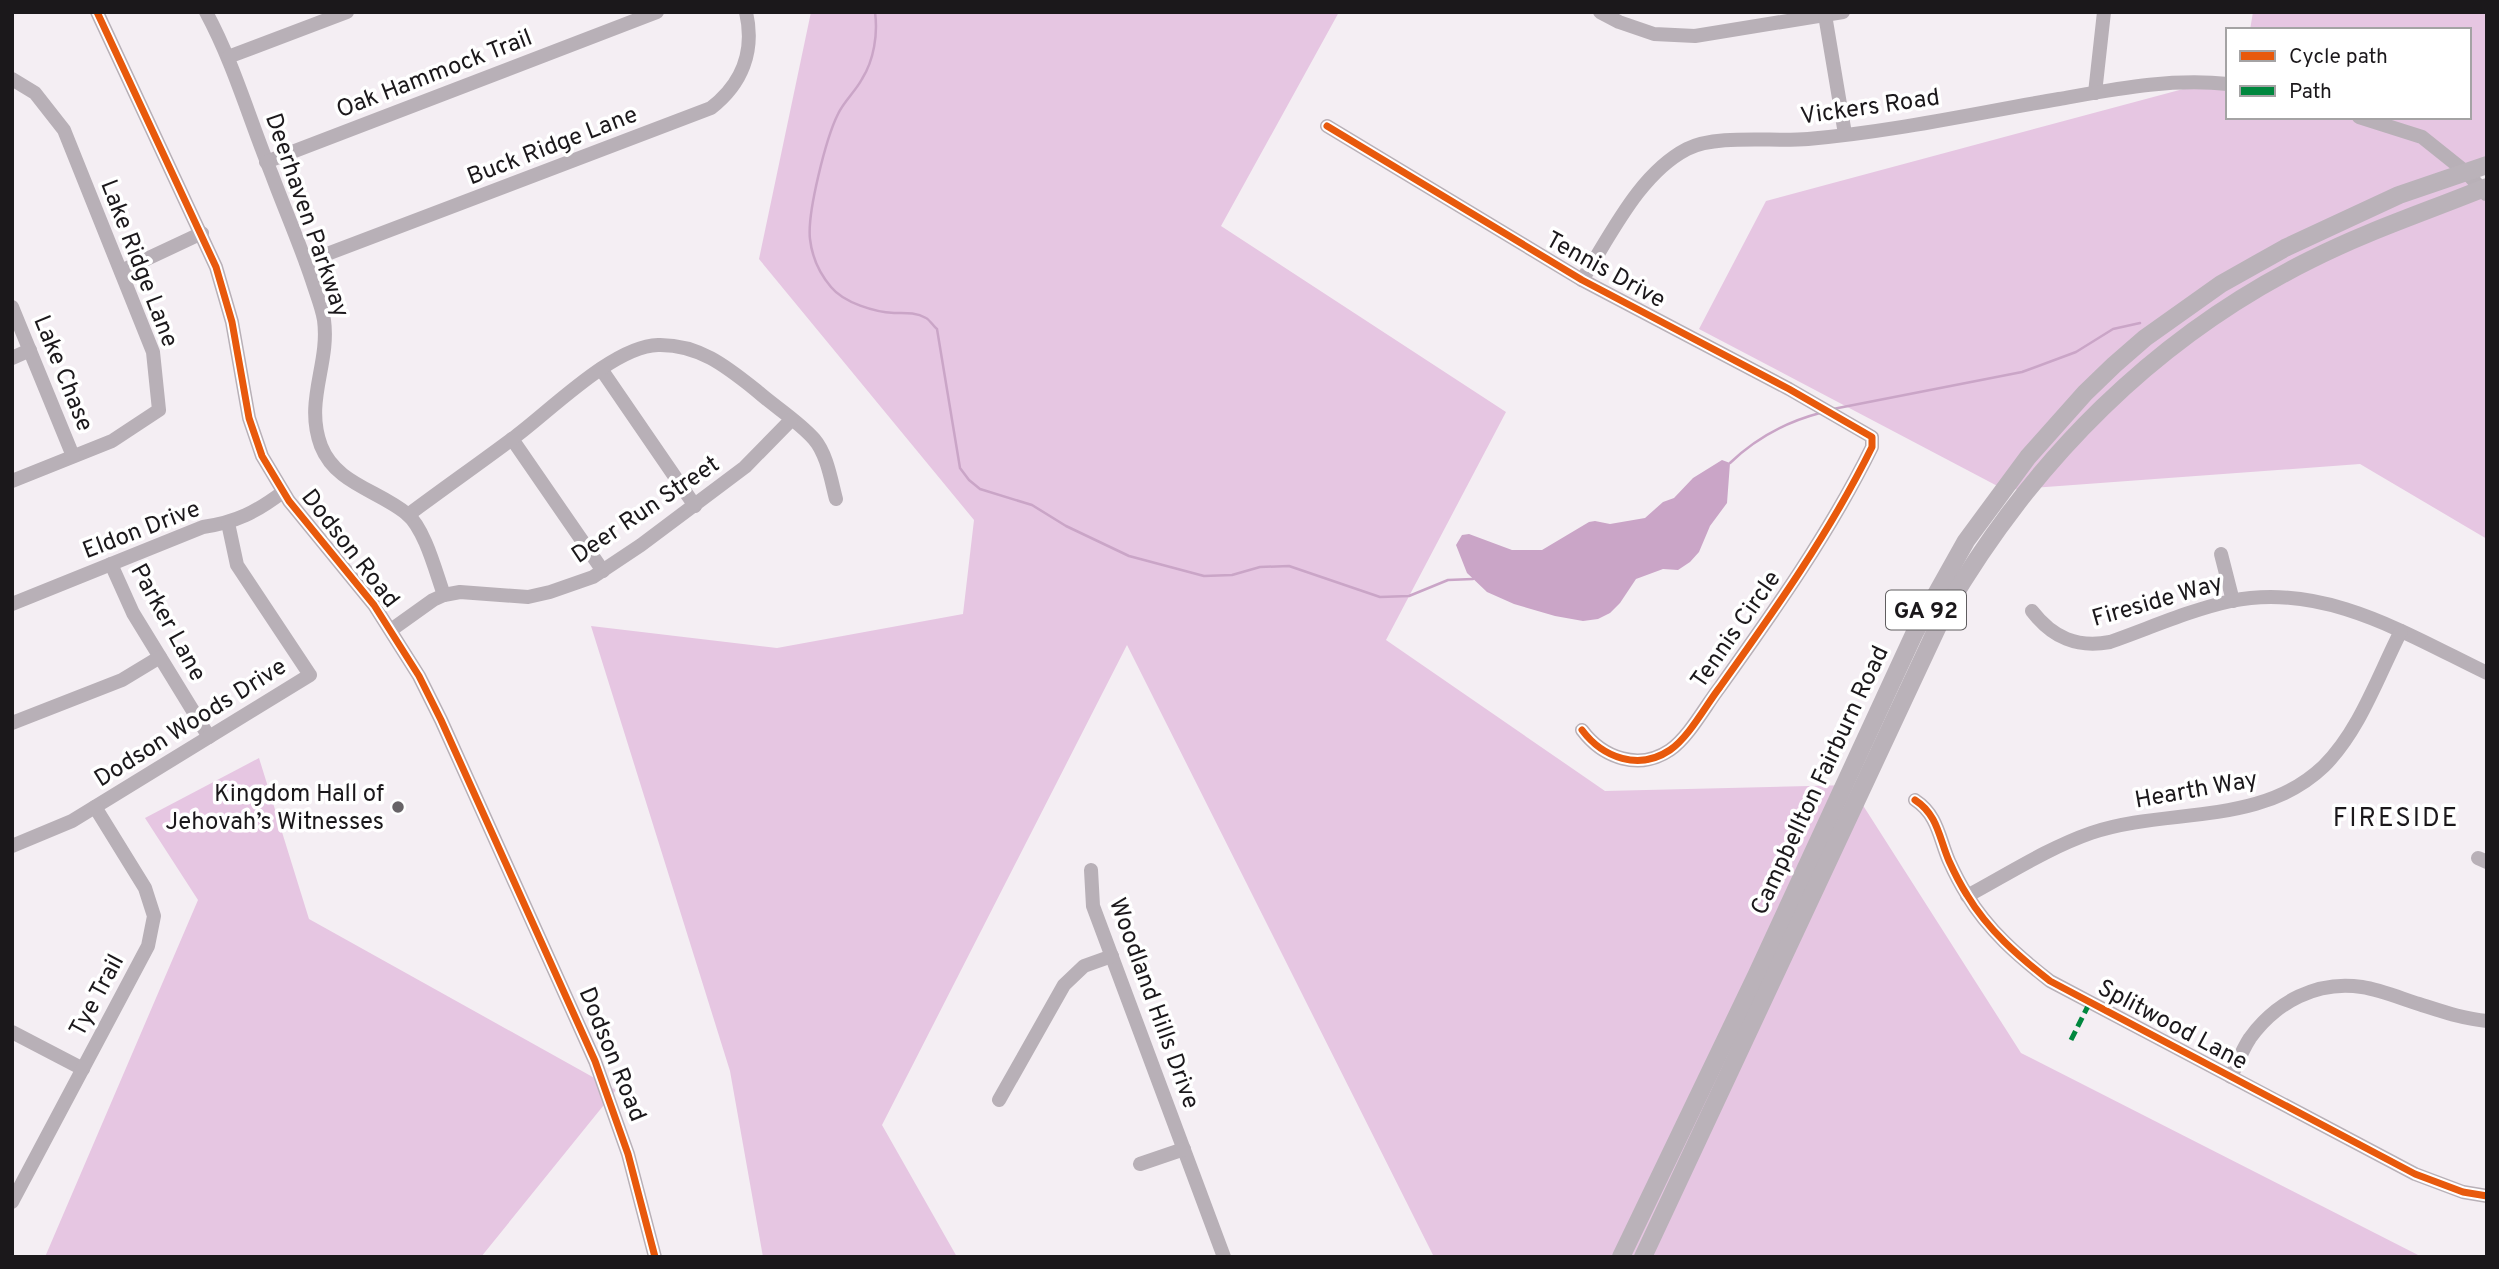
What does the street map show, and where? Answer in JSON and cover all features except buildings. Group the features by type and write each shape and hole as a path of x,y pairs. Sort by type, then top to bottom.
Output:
{"main road":[{"name":"Campbellton Fairburn Road","path":"1621,1257 1763,961 1915,632 1948,571 2006,484 2043,438 2085,393 2140,343 2221,284 2285,248 2399,195 2487,165"},
{"name":"Campbellton Fairburn Road","path":"1643,1257 1946,609 1978,557 2031,484 2076,433 2125,386 2174,345 2223,310 2338,246 2485,190"}],"street":[{"name":"Dodson Road","path":"97,12 124,75 216,267 232,322 249,418 262,456 283,492 346,568 391,630 441,720 595,1061 628,1154 655,1257"},
{"name":"Deerhaven Parkway","path":"206,12 228,57 306,262 324,317 326,336 315,401 314,426 322,450 333,466 347,479 408,515"},
{"path":"228,57 347,12"},
{"name":"Oak Hammock Trail","path":"266,162 657,12"},
{"name":"Buck Ridge Lane","path":"306,262 711,108 725,97 743,69 749,52 750,28 746,12"},
{"path":"1600,12 1654,34 1695,36 1843,12"},
{"path":"2095,93 2104,12"},
{"path":"1825,15 1845,134"},
{"name":"Lake Ridge Lane","path":"12,79 34,93 64,130 153,352 159,410 112,441 12,481"},
{"name":"Vickers Road","path":"1581,280 1646,181 1666,162 1698,144 1719,140 1761,141 1845,134 2151,83 2198,81 2226,84"},
{"path":"2365,119 2422,137 2485,190"},
{"name":"Tennis Drive","path":"1327,126 1581,280 1789,389 1872,437"},
{"path":"121,271 202,233"},
{"name":"Lake Chase","path":"12,307 73,456"},
{"path":"444,596 418,528 408,515 512,439 601,369 631,352 656,345 704,353 727,367 815,440 827,463 836,499"},
{"path":"12,358 30,351"},
{"path":"601,369 695,506"},
{"name":"Deer Run Street","path":"391,630 433,600 444,596 460,592 528,597 583,581 603,571 745,467 791,420"},
{"name":"Tennis Circle","path":"1582,730 1601,750 1628,760 1657,757 1680,742 1750,645 1838,514 1872,447 1872,437"},
{"path":"512,439 603,571"},
{"name":"Eldon Drive","path":"12,604 203,527 228,523 257,511 283,492"},
{"name":"Dodson Woods Drive","path":"12,846 72,821 310,675 237,565 228,523"},
{"path":"2221,554 2233,601"},
{"name":"Parker Lane","path":"111,564 133,614 209,737"},
{"name":"Fireside Way","path":"2032,611 2043,625 2058,636 2076,643 2095,644 2110,642 2233,601 2276,597 2319,601 2356,611 2487,673"},
{"name":"Hearth Way","path":"1967,896 2055,848 2092,833 2127,824 2246,808 2295,788 2323,766 2345,741 2401,631"},
{"path":"12,723 122,680 160,657"},
{"name":"Splitwood Lane","path":"1915,800 1926,807 1934,818 1950,862 1967,896 1991,928 2021,958 2050,981 2415,1174 2463,1192 2487,1195"},
{"name":"Tye Trail","path":"12,1202 148,946 153,916 145,888 95,807"},
{"name":"Woodland Hills Drive","path":"1091,870 1093,906 1224,1257"},
{"path":"999,1100 1064,985 1084,966 1112,956"},
{"path":"2231,1077 2248,1041 2265,1019 2289,1000 2317,989 2340,985 2363,987 2461,1017 2487,1021"},
{"path":"12,1032 83,1069"},
{"path":"1140,1164 1184,1149"}],"shaded area":[{"path":"811,12 1339,12 1221,226 1506,412 1386,640 1605,791 1850,785 2021,1053 2422,1257 1434,1257 1127,645 882,1125 957,1257 763,1257 730,1071 591,626 777,648 963,614 974,520 759,259"},
{"path":"2253,12 2487,12 2487,167 2471,173 2487,189 2487,539 2360,464 2005,490 1699,329 1766,201 2226,78 2226,119 2471,119 2471,28 2250,28"},
{"path":"1722,460 1730,463 1727,503 1710,526 1699,552 1678,570 1663,569 1636,579 1620,603 1610,613 1598,619 1583,621 1555,616 1514,604 1487,592 1467,573 1456,545 1462,535 1469,534 1512,550 1542,550 1589,522 1610,524 1645,518 1663,502 1674,498 1693,478"},
{"path":"259,758 309,919 616,1090 481,1257 45,1257 198,900 145,818"}],"waterway":[{"path":"875,12 876,29 870,64 838,114 823,157 811,212 811,246 823,277 844,298 878,311 918,315 927,319 937,329 960,468 969,480 980,489 1032,505 1066,526 1129,556 1204,576 1232,575 1260,567 1289,566 1380,597 1409,596 1448,580 1473,579"},
{"path":"1833,409 2022,372 2076,352 2113,329 2140,323"},
{"path":"1730,463 1772,432 1820,413"}],"marked path":[{"path":"2071,1040 2090,1002"}],"cycle path":[{"path":"97,12 216,267 232,322 249,418 262,456 289,501 374,605 419,676 441,720 595,1061 628,1154 655,1257"},
{"path":"1327,126 1582,280 1789,389 1872,437 1872,447 1856,479 1820,540 1684,737 1670,750 1658,756 1634,760 1622,758 1600,748 1582,730"},
{"path":"1915,800 1933,820 1953,869 1975,908 2004,942 2050,981 2415,1174 2463,1192 2487,1196"}],"place":[{"name":"Kingdom Hall of Jehovah’s Witnesses","path":"398,807"}],"district":[{"name":"FIRESIDE","path":"2396,817"}]}
